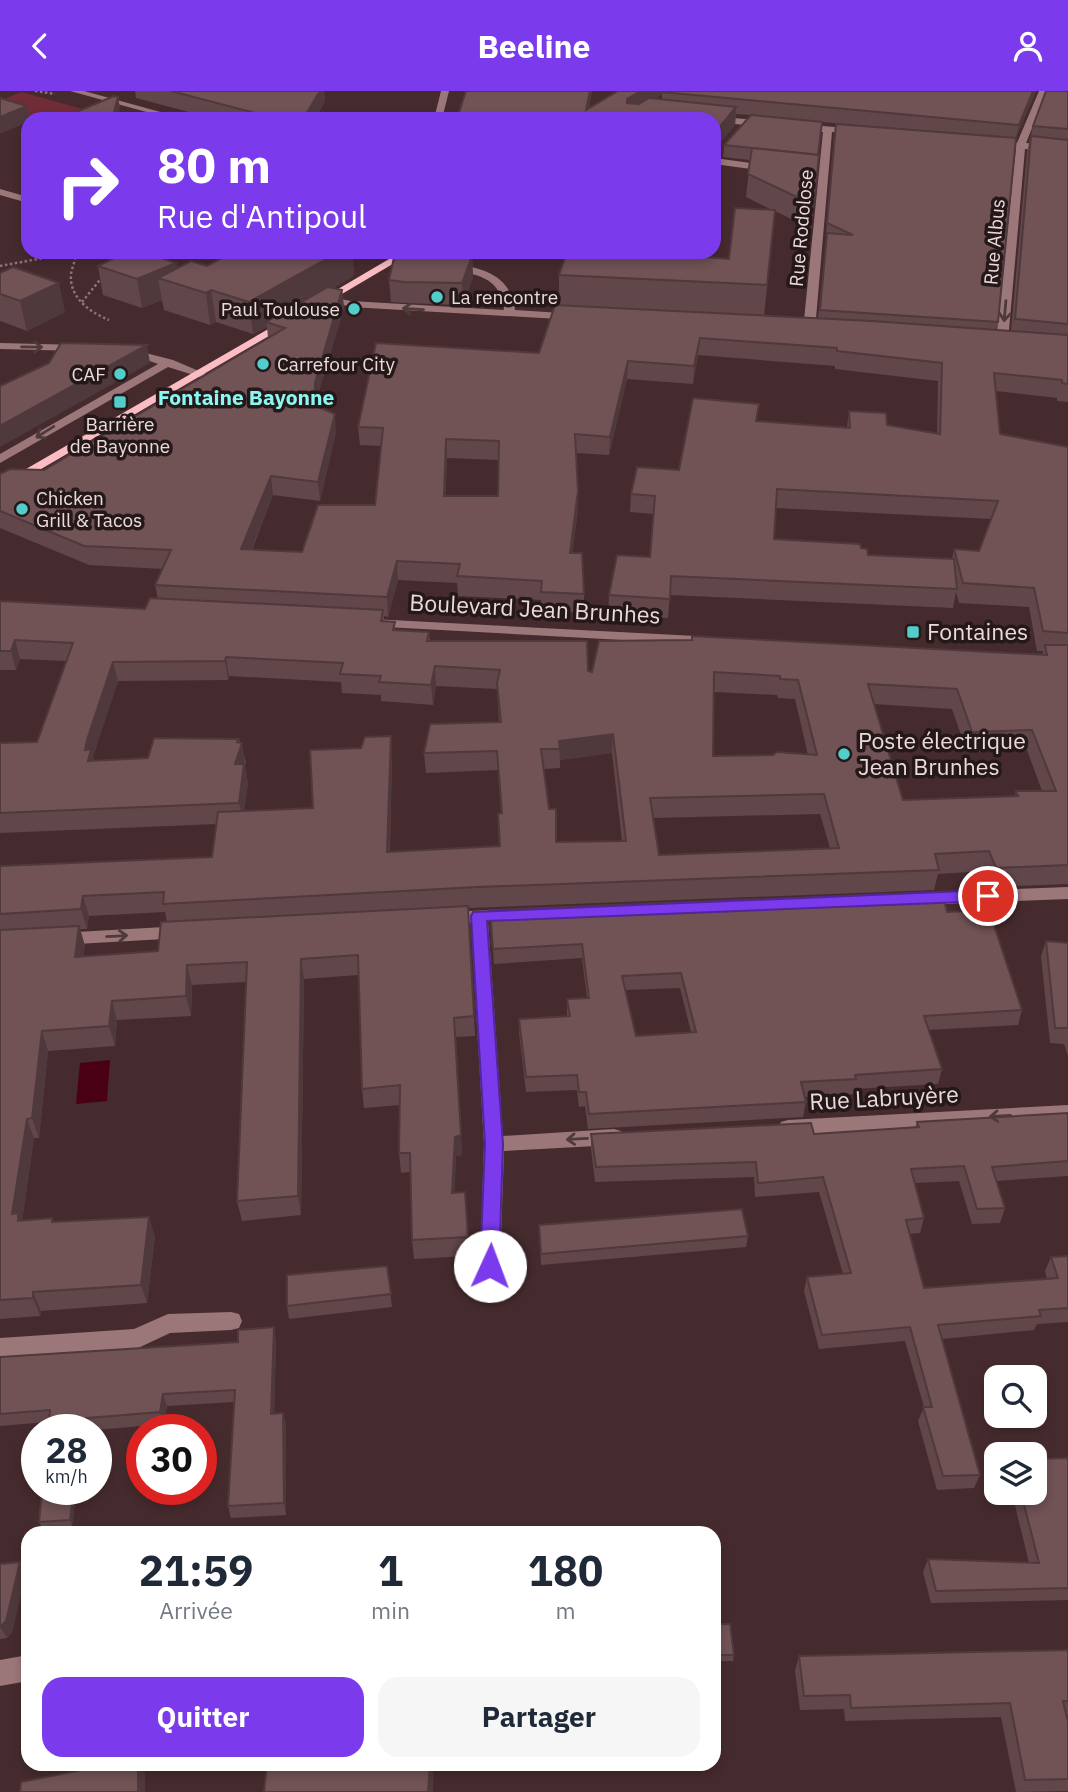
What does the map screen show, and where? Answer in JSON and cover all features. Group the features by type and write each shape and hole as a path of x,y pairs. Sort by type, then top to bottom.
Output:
{"main road":[{"path":"0,487 396,259"}],"street":[{"path":"74,91 156,112"},
{"path":"440,112 445,91"},
{"name":"Rue Albus","path":"988,341 1008,342 1021,145 1043,91"},
{"path":"721,120 865,132"},
{"path":"739,131 746,122"},
{"name":"Rue Rodolose","path":"823,331 803,330 819,174 828,129"},
{"path":"985,142 1068,150"},
{"path":"721,151 724,147"},
{"path":"721,159 787,170"},
{"path":"0,191 21,198"},
{"path":"442,266 481,270 491,274 510,302 510,313"},
{"path":"326,299 351,304 588,317"},
{"path":"0,346 134,350 200,374"},
{"path":"0,459 169,362"},
{"name":"Boulevard Jean Brunhes","path":"357,622 728,641"},
{"path":"904,899 1068,893"},
{"path":"424,919 534,914"},
{"path":"479,916 494,1144 490,1266"},
{"path":"41,940 205,931"},
{"name":"Rue Labruyère","path":"767,1129 1068,1112"},
{"path":"494,1144 630,1136"},
{"path":"0,1348 136,1339 168,1324 231,1321"},
{"path":"0,1673 21,1669"}],"path":[{"path":"0,266 38,259"},
{"path":"75,259 71,284 89,312 109,320"},
{"path":"220,259 229,264"},
{"path":"82,302 109,271"}],"shaded area":[{"path":"21,92 83,109 74,112 21,112 21,114 0,109 0,101"},
{"path":"110,1060 107,1101 76,1104 80,1063"}],"building":[{"path":"171,91 320,91 307,112 251,112"},
{"path":"466,91 590,91 586,110 618,91 641,91 627,99 627,103 639,104 649,98 736,107 721,125 721,112 459,112"},
{"path":"1033,91 1019,125 662,92"},
{"path":"1046,91 1068,91 1068,129 1033,126"},
{"path":"114,96 118,97 114,112 76,112"},
{"path":"0,98 27,106 0,117"},
{"path":"751,115 822,122 818,155 724,145"},
{"path":"836,124 1016,138 998,322 820,310 827,233 853,235 827,223"},
{"path":"1031,136 1068,140 1068,324 1015,319"},
{"path":"752,148 819,155 814,205 748,174"},
{"path":"735,208 775,210 767,285 559,275 565,259 729,259"},
{"path":"112,259 164,259 176,263 137,279 98,266"},
{"path":"220,259 326,259 249,302 211,290 206,293 158,278 191,261 207,266"},
{"path":"394,259 471,259 462,283 389,280"},
{"path":"13,267 59,283 20,301 0,294 0,273"},
{"path":"328,287 342,290 315,383 314,405 335,414 318,482 271,476 241,549 302,552 318,505 375,505 383,428 358,427 376,343 539,353 555,305 872,321 1068,335 1068,384 1062,383 1062,380 994,373 1000,434 1068,447 1068,633 1043,631 1034,588 963,583 954,549 979,551 998,501 777,489 774,539 860,544 861,548 867,549 868,555 954,559 957,589 671,576 670,599 609,595 617,555 650,557 655,496 631,494 637,467 679,470 693,398 759,404 756,421 850,428 849,411 886,413 887,425 940,434 942,363 837,351 837,348 700,338 694,366 628,361 610,437 575,434 578,491 570,553 582,553 584,594 541,592 542,581 457,576 460,564 397,561 387,597 155,585 171,550 84,546 0,511 0,474 10,469 44,470 285,328 266,322","holes":["446,439 499,441 498,496 444,496"]},
{"path":"61,343 147,345 0,426 0,386 49,363"},
{"path":"150,598 383,610 381,621 395,622 393,630 429,632 427,641 587,641 588,671 592,672 599,641 692,640 692,636 1047,655 1045,645 1068,645 1068,865 996,868 989,851 935,854 939,870 478,887 163,904 164,892 83,896 81,909 0,914 0,866 212,857 218,812 313,808 310,750 361,748 365,737 391,736 387,852 500,846 498,814 502,813 497,751 424,753 430,724 501,722 497,683 500,670 435,666 431,685 379,682 381,676 340,674 343,663 226,657 225,661 113,662 87,740 85,750 91,749 88,761 148,758 154,738 239,739 237,742 242,743 235,764 244,764 239,803 0,813 0,743 37,742 73,643 15,640 11,651 0,651 0,601 145,609","holes":["714,672 780,676 780,679 798,680 817,755 777,752 773,755 713,756","868,684 957,689 972,732 1032,730 1056,791 1016,791 1018,796 903,800","613,734 626,841 556,842 556,809 549,809 541,749 560,749 559,741","824,794 839,848 659,855 650,798"]},
{"path":"942,892 947,912 989,910 1022,1010 924,1016 942,1069 801,1082 806,1102 589,1114 586,1092 579,1092 577,1075 526,1077 519,1019 570,1016 567,999 589,998 582,944 493,949 490,910","holes":["681,973 696,1032 636,1036 622,976"]},
{"path":"468,906 474,1016 454,1018 461,1135 455,1137 452,1193 465,1192 468,1237 412,1240 410,1153 399,1153 400,1085 362,1089 358,955 301,959 298,1196 237,1201 247,962 187,965 186,996 112,1001 109,1026 42,1031 32,1118 27,1119 12,1214 18,1213 18,1221 52,1218 52,1222 149,1217 141,1285 33,1292 33,1298 0,1300 0,930 79,926 75,957 158,951 161,922"},
{"path":"1046,941 1068,943 1068,1028 1055,1028"},
{"path":"1068,1113 1068,1161 992,1167 1005,1208 977,1209 964,1166 911,1169 924,1218 906,1220 924,1288 1058,1278 1051,1257 1068,1256 1068,1308 1039,1310 1041,1316 938,1325 980,1475 943,1476 923,1407 932,1407 910,1327 822,1335 807,1277 851,1273 823,1177 758,1183 756,1162 596,1167 591,1134 811,1123 814,1134 919,1127 917,1122"},
{"path":"742,1209 748,1236 541,1254 539,1225"},
{"path":"387,1266 391,1294 287,1306 287,1275"},
{"path":"274,1327 271,1414 283,1413 284,1503 228,1506 235,1390 163,1394 160,1412 112,1416 50,1414 50,1410 0,1414 0,1357 238,1342 238,1330"},
{"path":"1068,1458 1068,1588 936,1591 928,1559 1039,1563 1024,1505 1047,1505 1047,1459"},
{"path":"41,1505 72,1505 70,1520 39,1522"},
{"path":"20,1562 6,1621 0,1627 0,1564"},
{"path":"721,1624 730,1624 734,1655 721,1655"},
{"path":"1068,1650 1068,1701 1063,1701 1068,1722 1068,1779 1025,1780 1010,1703 851,1708 850,1695 804,1696 799,1656"},
{"path":"77,1771 138,1771 138,1792 20,1792 21,1782"},
{"path":"266,1771 430,1771 428,1792 264,1792"}],"place":[{"name":"La rencontre","path":"437,297"},
{"name":"Paul Toulouse","path":"354,309"},
{"name":"Carrefour City","path":"263,364"},
{"name":"CAF","path":"120,374"},
{"name":"Barrière de Bayonne","path":"120,402"},
{"name":"Chicken Grill & Tacos","path":"22,509"},
{"name":"Fontaines","path":"913,632"},
{"name":"Poste électrique Jean Brunhes","path":"844,754"}],"district":[{"name":"Fontaine Bayonne","path":"246,398"}],"route":[{"path":"490,1266 494,1144 479,916 988,896"}]}
